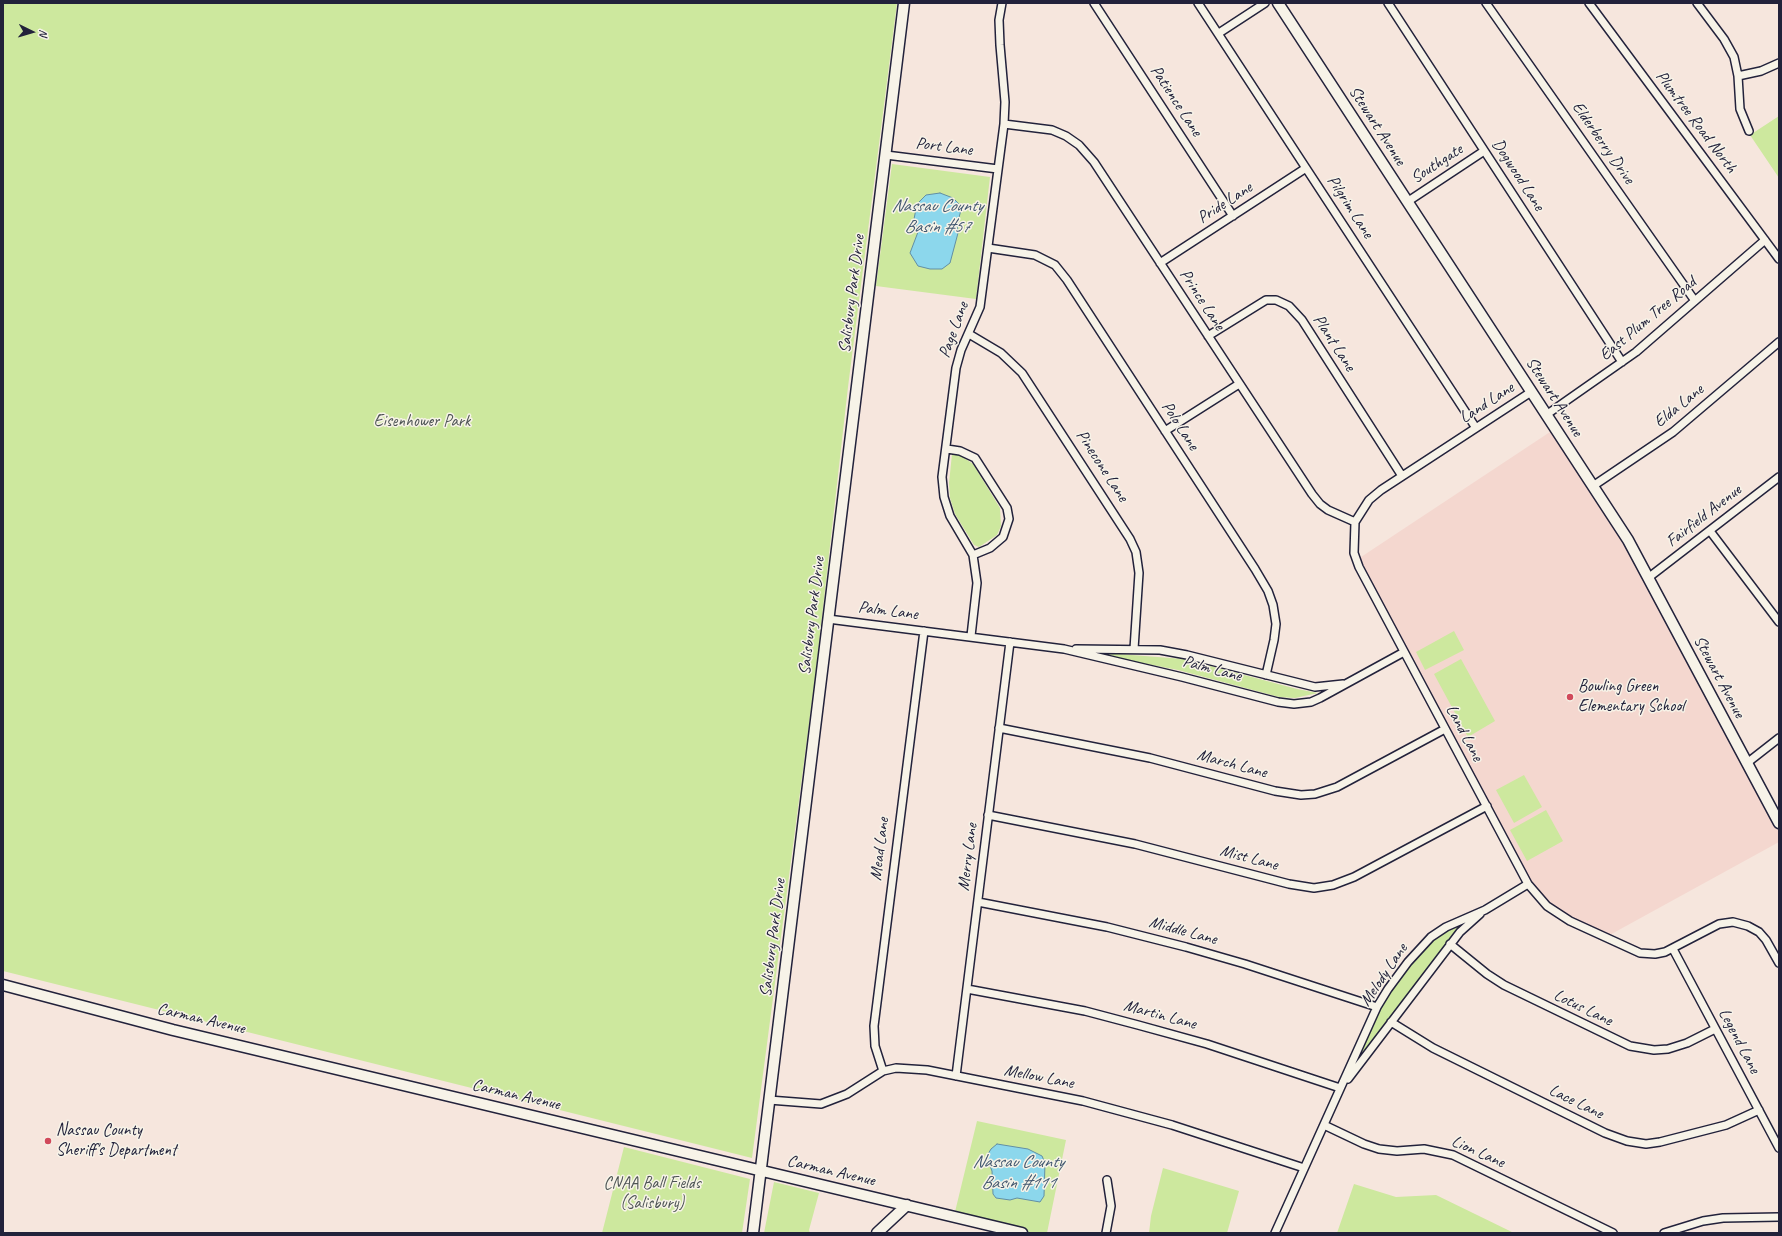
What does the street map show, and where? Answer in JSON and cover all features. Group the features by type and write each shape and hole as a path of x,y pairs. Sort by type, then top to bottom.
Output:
{"main road":[{"name":"Salisbury Park Drive","path":"753,1233 904,3"},
{"name":"Stewart Avenue","path":"1278,3 1628,540 1779,823"},
{"name":"Carman Avenue","path":"3,985 173,1030 907,1205 1002,1230 1022,1233"},
{"path":"877,1233 907,1205"}],"street":[{"name":"Page Lane","path":"971,636 977,583 973,555 950,516 944,497 942,477 947,449 956,368 961,350 980,307 1004,124 1005,102 1000,32 1002,3"},
{"name":"Patience Lane","path":"1094,3 1233,216"},
{"name":"Pilgrim Lane","path":"1198,3 1476,428"},
{"path":"1219,33 1265,3"},
{"name":"Dogwood Lane","path":"1388,3 1622,362"},
{"name":"Elderberry Drive","path":"1486,3 1695,301"},
{"name":"Plumtree Road North","path":"1589,3 1779,259"},
{"path":"1697,3 1724,39 1734,57 1738,76 1740,109 1749,131"},
{"path":"1738,76 1761,71 1779,63"},
{"name":"Prince Lane","path":"1004,124 1052,130 1079,144 1094,162 1316,499 1328,510 1355,522"},
{"name":"Southgate","path":"1407,202 1484,151"},
{"name":"Port Lane","path":"886,155 998,169"},
{"name":"Pride Lane","path":"1160,263 1306,168"},
{"name":"East Plum Tree Road","path":"1546,415 1622,362 1765,240"},
{"name":"Polo Lane","path":"988,248 1035,255 1055,265 1067,280 1268,591 1273,605 1276,624 1266,675"},
{"name":"Plant Lane","path":"1208,336 1266,300 1276,300 1289,306 1302,320 1402,476"},
{"name":"Pinecone Lane","path":"969,334 1002,352 1022,373 1130,539 1136,552 1139,573 1134,649"},
{"name":"Elda Lane","path":"1593,486 1672,432 1779,342"},
{"path":"1165,431 1239,384"},
{"name":"Land Lane","path":"1531,392 1402,476 1369,500 1355,522 1354,553 1359,568 1528,884 1547,906 1570,921 1625,948 1640,953 1654,954 1673,949 1712,926 1733,922 1748,926 1759,932 1766,940 1779,963"},
{"path":"947,449 960,451 975,458 1007,508 1009,519 1003,537 990,548 973,555"},
{"name":"Fairfield Avenue","path":"1648,578 1779,478"},
{"path":"1710,531 1779,622"},
{"name":"Palm Lane","path":"828,619 1064,649 1278,702 1294,704 1310,702 1349,683 1404,652"},
{"name":"Mead Lane","path":"883,1071 875,1046 874,1026 924,631"},
{"name":"Merry Lane","path":"956,1076 1010,642"},
{"name":"Palm Lane","path":"1064,649 1160,650 1187,655 1315,687 1349,683"},
{"name":"March Lane","path":"999,728 1150,758 1275,791 1301,795 1315,794 1337,786 1445,729"},
{"path":"1747,762 1779,738"},
{"name":"Mist Lane","path":"988,815 1135,844 1289,884 1314,888 1333,885 1354,877 1486,806"},
{"name":"Melody Lane","path":"1275,1233 1377,1007 1408,962 1431,937 1446,927 1485,910 1528,884"},
{"name":"Middle Lane","path":"978,902 1107,927 1186,947 1245,964 1377,1007"},
{"name":"Melody Lane","path":"1340,1088 1450,944 1460,932 1485,910"},
{"name":"Lotus Lane","path":"1450,944 1487,974 1504,985 1630,1046 1654,1050 1668,1049 1687,1043 1715,1029"},
{"name":"Legend Lane","path":"1673,949 1779,1148"},
{"name":"Martin Lane","path":"967,988 1085,1011 1138,1025 1207,1044 1340,1088"},
{"name":"Lace Lane","path":"1391,1022 1440,1051 1605,1133 1626,1141 1646,1144 1660,1142 1726,1125 1759,1110"},
{"name":"Mellow Lane","path":"769,1100 811,1104 829,1102 847,1094 883,1071 896,1068 910,1068 1097,1104 1172,1125 1304,1168"},
{"name":"Lion Lane","path":"1324,1125 1364,1144 1379,1149 1397,1151 1424,1149 1453,1155 1613,1233"},
{"path":"1106,1233 1111,1206 1107,1180"},
{"path":"1664,1233 1681,1231 1703,1221 1723,1218 1779,1218"}],"shaded area":[{"name":"Bowling Green Elementary School","path":"1553,430 1625,540 1779,826 1779,842 1606,937 1549,906 1529,884 1358,559"}],"green space":[{"name":"Eisenhower Park","path":"3,3 897,3 848,387 815,678 752,1158 3,971"},
{"path":"1779,116 1779,178 1750,135"},
{"path":"892,164 990,177 976,299 876,286"},
{"path":"952,454 960,455 973,464 1000,508 1001,526 997,535 979,547 974,545 955,514 950,498 949,483"},
{"path":"1454,631 1464,650 1425,670 1416,652"},
{"path":"1105,653 1184,659 1297,689 1318,693 1295,698 1279,697 1178,670 1106,656"},
{"path":"1461,659 1495,721 1468,737 1434,674"},
{"path":"1524,775 1542,807 1514,823 1496,790"},
{"path":"1546,810 1563,841 1527,861 1510,830"},
{"path":"1479,914 1344,1082 1378,1008 1410,961 1446,928"},
{"path":"977,1121 1066,1140 1047,1233 1022,1233 954,1216"},
{"name":"CNAA Ball Fields (Salisbury)","path":"624,1147 750,1179 742,1233 602,1233"},
{"path":"1163,1168 1239,1191 1227,1233 1149,1233 1151,1216"},
{"path":"774,1182 819,1193 809,1230 810,1233 764,1233"},
{"path":"1354,1184 1396,1197 1436,1195 1514,1233 1337,1233"}],"water":[{"name":"Nassau County Basin #57","path":"940,193 953,198 959,204 961,210 957,225 958,233 950,263 942,269 930,269 918,266 910,253 918,232 914,219 917,204 926,195"},
{"name":"Nassau County Basin #111","path":"997,1144 1028,1149 1042,1156 1045,1163 1044,1196 1040,1202 1017,1198 1010,1200 996,1198 993,1194 992,1171 988,1161 988,1154"}],"place":[{"name":"Bowling Green Elementary School","path":"1570,697"},
{"name":"Nassau County Sheriff's Department","path":"48,1141"}]}
